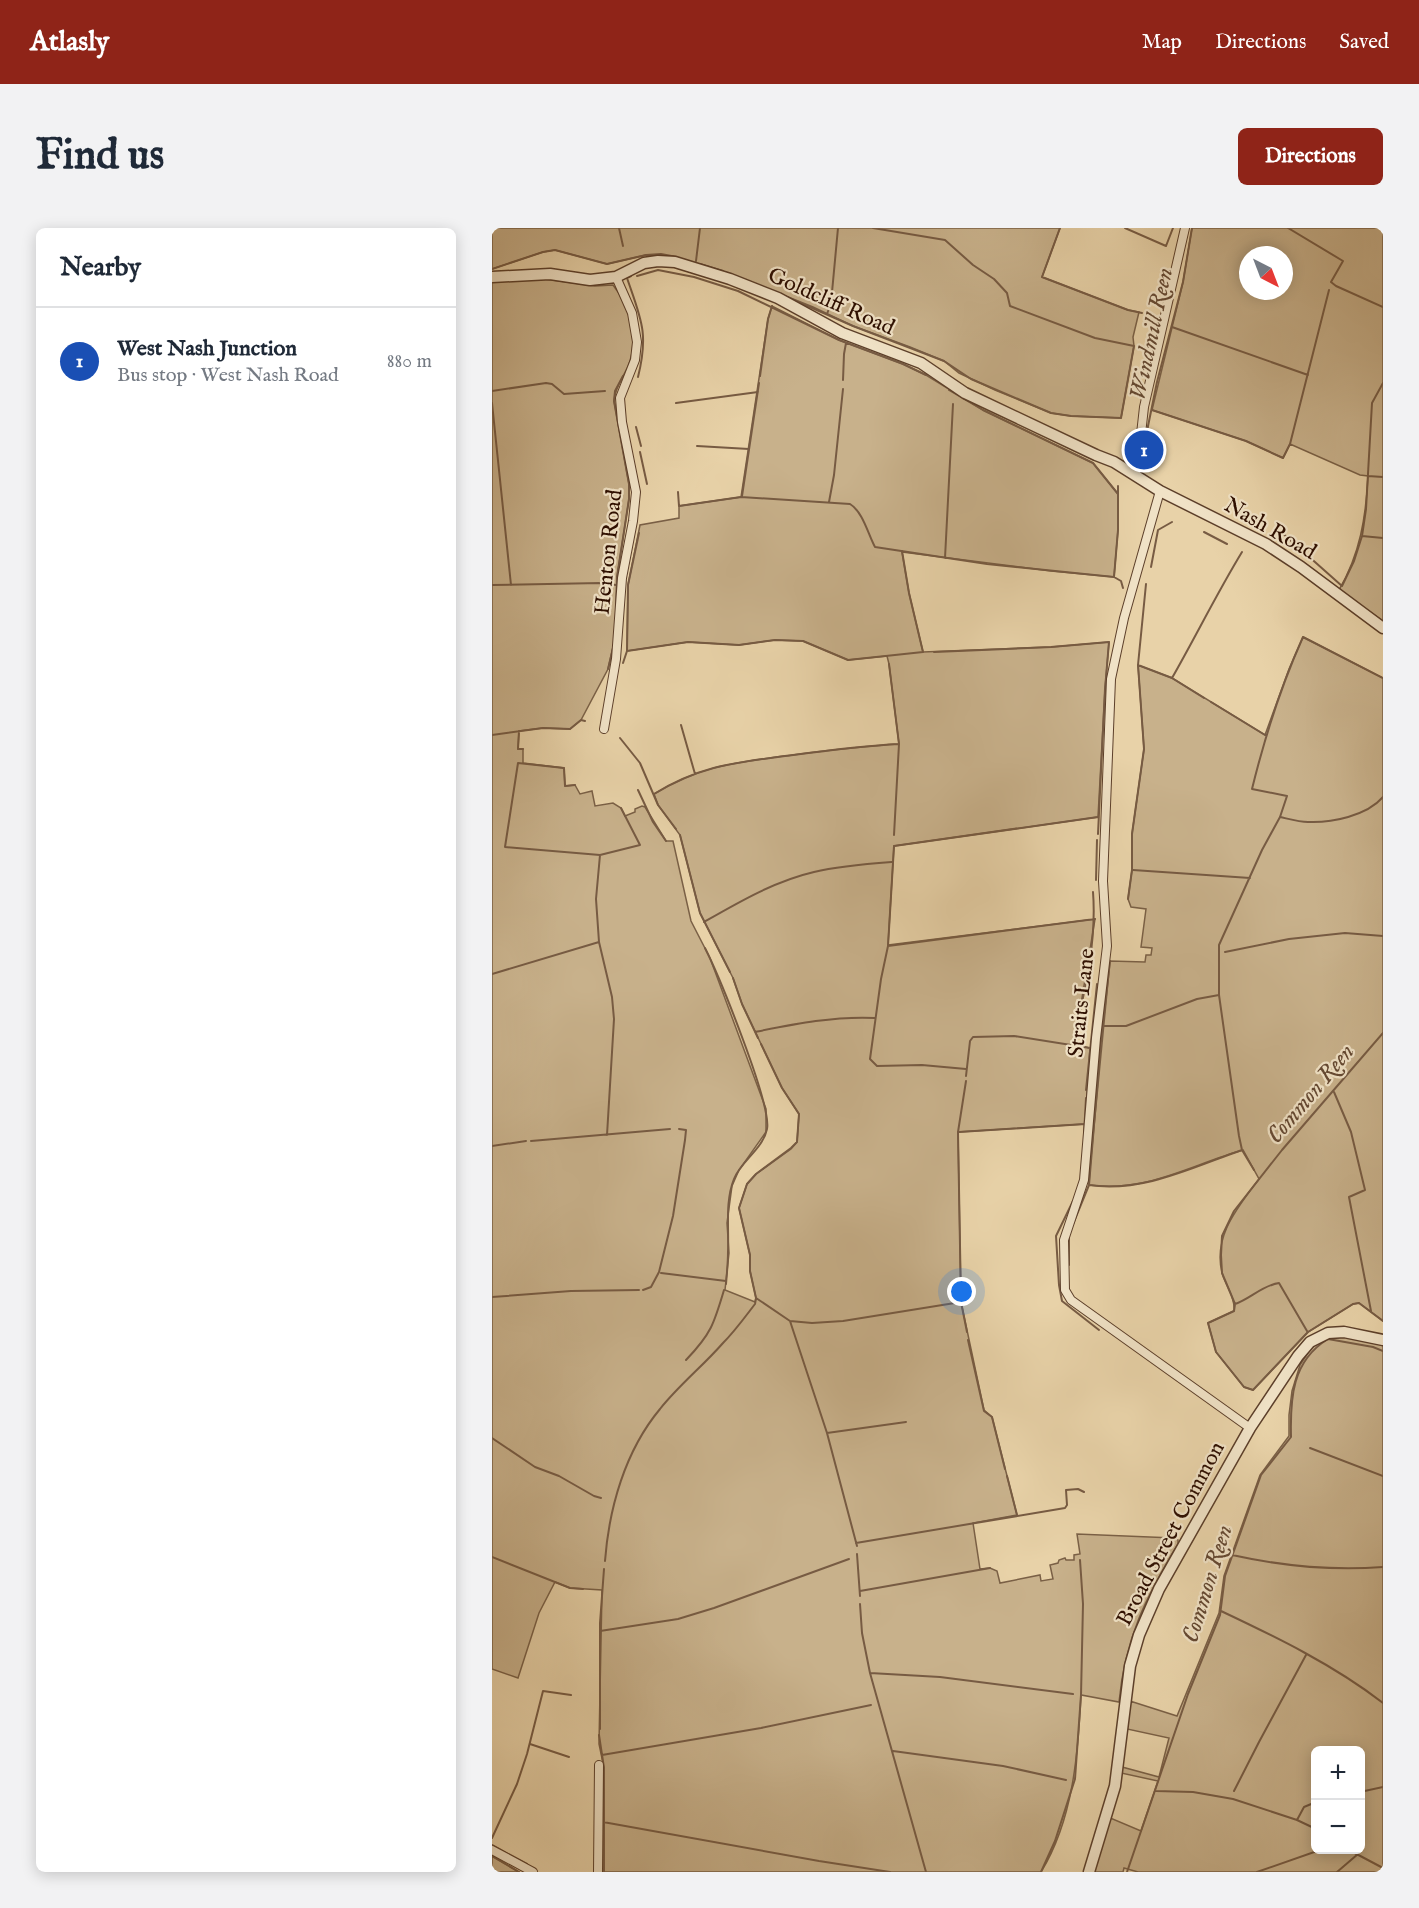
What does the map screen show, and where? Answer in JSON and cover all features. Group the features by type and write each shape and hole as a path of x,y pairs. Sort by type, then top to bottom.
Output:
{"street":[{"path":"1133,472 1140,443 1144,407 1185,228"},
{"name":"Goldcliff Road","path":"492,277 550,274 590,280 616,277 644,263 675,262 730,279 778,298 842,333 921,363 965,393 1133,472"},
{"name":"Henton Road","path":"604,729 616,659 622,578 636,492 622,422 620,398 635,360 638,342 632,313 616,277"},
{"name":"Nash Road","path":"1133,472 1160,491 1266,544 1383,628"},
{"name":"Straits Lane","path":"1160,491 1124,618 1111,679 1103,881 1107,946 1096,1038 1084,1180 1064,1240 1065,1290 1071,1300 1250,1428"},
{"name":"Broad Street Common","path":"1089,1872 1115,1786 1130,1666 1139,1635 1159,1589 1250,1428 1310,1342 1328,1333 1344,1332 1383,1340"},
{"path":"598,1872 599,1765"},
{"path":"492,1850 533,1872"}],"shaded area":[{"path":"492,228 1060,228 1042,277 1128,310 1139,312 1121,418 1051,413 959,373 944,361 853,326 813,307 728,273 672,256 646,255 607,264 555,250 492,269"},
{"path":"1192,228 1383,228 1383,621 1339,590 1352,563 1361,535 1368,476 1360,475 1290,444 1283,458 1246,441 1152,410 1183,282"},
{"path":"545,279 595,286 613,285 628,313 633,346 628,366 614,401 629,484 629,499 617,577 615,638 608,669 581,720 570,729 543,728 519,731 518,749 523,749 523,763 564,768 565,786 575,785 580,794 592,791 595,806 613,803 621,808 625,816 635,812 635,809 645,807 666,841 673,841 691,921 710,958 766,1109 766,1132 739,1170 732,1186 727,1223 729,1253 725,1290 755,1302 750,1255 739,1208 747,1184 756,1174 791,1149 797,1142 799,1114 782,1088 742,1004 733,978 700,913 680,835 658,805 654,794 687,777 717,767 766,758 899,744 889,664 887,656 848,660 803,641 775,640 739,645 688,642 627,651 628,585 640,525 679,518 679,506 741,497 768,319 772,306 839,340 926,375 983,410 1093,463 1118,494 1114,577 902,552 923,652 1051,647 1109,642 1098,817 894,846 888,945 1095,919 1073,1044 1090,1048 1085,1124 958,1132 961,1302 984,1410 992,1417 1017,1515 973,1523 980,1569 990,1568 997,1571 1000,1583 1040,1575 1041,1581 1053,1579 1050,1565 1065,1558 1074,1560 1074,1555 1080,1554 1077,1534 1178,1540 1178,1544 1147,1600 1132,1638 1126,1658 1119,1702 1081,1695 1078,1741 1067,1809 1052,1852 1041,1872 604,1872 604,1768 599,1744 602,1590 570,1588 555,1582 539,1613 518,1678 492,1669 492,282"},
{"path":"1303,637 1383,678 1383,1321 1359,1303 1353,1304 1308,1332 1253,1390 1244,1387 1216,1352 1208,1323 1234,1311 1232,1297 1220,1262 1221,1249 1235,1212 1259,1179 1243,1150 1168,1176 1130,1185 1089,1185 1090,1168 1110,961 1145,962 1146,955 1151,955 1152,948 1141,947 1146,909 1131,907 1128,899 1132,870 1132,834 1144,749 1138,665 1172,678 1265,735"},
{"path":"1347,1336 1383,1344 1383,1872 1138,1872 1124,1868 1123,1872 1093,1872 1108,1817 1141,1831 1158,1781 1121,1773 1122,1767 1159,1777 1169,1738 1127,1729 1130,1701 1177,1716 1219,1613 1224,1576 1260,1475 1289,1436 1292,1391 1300,1365 1311,1348 1320,1341"},
{"path":"492,1856 519,1872 492,1872"}],"waterway":[{"path":"619,228 623,246"},
{"path":"696,261 700,228"},
{"path":"827,314 831,303 838,228"},
{"path":"787,297 853,326 944,361 971,379 1051,413 1121,418 1134,346 1095,338 1010,306 1007,293 994,279 973,265 945,240 873,228"},
{"path":"1060,228 1042,277 1128,310 1142,313"},
{"path":"1125,228 1166,246 1173,228"},
{"name":"Windmill Reen","path":"1148,448 1146,436 1157,382 1183,282 1192,228"},
{"path":"1288,228 1343,261 1331,282 1383,307"},
{"path":"492,269 555,250 607,264 646,255 661,254 677,257"},
{"path":"700,264 723,271"},
{"path":"637,276 658,270 694,277 738,291 839,340 926,375"},
{"path":"631,276 627,278 640,316 643,337 638,377"},
{"path":"1152,410 1246,441 1283,458 1290,444 1329,290"},
{"path":"760,376 772,306"},
{"path":"1172,327 1308,375"},
{"path":"843,380 846,343"},
{"path":"616,614 617,577 629,499 629,484 614,401 615,391 623,376"},
{"path":"492,391 546,383 552,384 564,394 605,391"},
{"path":"742,496 759,383"},
{"path":"1280,531 1342,586 1354,561 1362,536 1366,509 1372,403 1383,383"},
{"path":"829,502 843,389"},
{"path":"949,390 983,410 1093,463 1118,494"},
{"path":"676,403 758,392"},
{"path":"492,403 511,585"},
{"path":"945,558 953,404"},
{"path":"636,427 641,446"},
{"path":"697,446 749,449"},
{"path":"640,452 647,484"},
{"path":"1368,476 1383,477"},
{"path":"1114,577 1118,530 1118,486"},
{"path":"678,492 679,506 741,497 850,504 862,518 875,547 987,564 1114,577 1121,581 1123,588"},
{"path":"1151,567 1158,530 1172,522"},
{"path":"1204,532 1227,544"},
{"path":"623,663 627,651 628,585 639,533"},
{"path":"1362,536 1383,538"},
{"path":"627,651 688,642 739,645 775,640 803,641 848,660 923,652 902,551"},
{"path":"1172,678 1242,552"},
{"path":"492,585 601,583 616,585"},
{"path":"1128,899 1132,870 1132,834 1144,749 1138,665 1146,584"},
{"path":"1254,1170 1242,1150 1239,1136 1219,995 1219,945 1262,850 1280,817 1287,796 1252,789 1257,769 1281,693 1303,637 1383,678"},
{"path":"934,652 1109,642 1098,834"},
{"path":"608,669 614,644"},
{"path":"889,664 899,744 894,835"},
{"path":"1138,665 1172,678 1204,698"},
{"path":"1211,702 1265,735"},
{"path":"492,735 543,728 570,729 581,720 585,721"},
{"path":"681,725 695,774"},
{"path":"519,731 518,749 523,749"},
{"path":"620,738 640,763 658,805 676,829"},
{"path":"654,794 687,777 717,767 766,758 899,744"},
{"path":"575,785 565,786 564,768 518,763 505,847 600,855 640,845 621,808"},
{"path":"638,790 653,822 666,841"},
{"path":"1280,817 1305,822 1338,820 1368,809 1383,797"},
{"path":"966,1069 922,1065 877,1066 870,1059 888,946 894,846 1098,817"},
{"path":"680,835 700,913 730,972"},
{"path":"1096,880 1097,840"},
{"path":"600,855 596,899 599,942 612,997 614,1019 607,1135"},
{"path":"704,922 758,893 800,876 834,868 893,862"},
{"path":"1133,870 1250,878"},
{"path":"1073,1043 1091,949 1093,892"},
{"path":"888,946 1095,919"},
{"path":"1225,952 1289,939 1345,933 1383,936"},
{"path":"492,974 599,942"},
{"path":"705,948 753,1069 766,1115 767,1129 761,1143 737,1173 731,1187 728,1205 726,1284"},
{"path":"1073,1224 1089,1185 1110,961"},
{"path":"733,978 758,1038"},
{"path":"1086,1090 1097,984"},
{"path":"1104,1026 1126,1026 1197,999 1219,995"},
{"path":"755,1032 830,1019 875,1018"},
{"name":"Common Reen","path":"1235,1304 1222,1273 1221,1255 1222,1236 1234,1211 1282,1150 1383,1033"},
{"path":"966,1076 970,1041 973,1037 1014,1036 1090,1048"},
{"path":"761,1044 782,1088 799,1114 797,1142 756,1174 747,1184 739,1208 750,1255 750,1271 756,1298 790,1321 812,1323 843,1321 961,1302"},
{"path":"966,1081 958,1132 961,1302 967,1332"},
{"path":"1334,1092 1351,1132 1365,1190 1349,1197 1371,1311"},
{"path":"1084,1134 1086,1098"},
{"path":"959,1132 1085,1124"},
{"path":"531,1141 670,1129"},
{"path":"643,1290 651,1287 659,1272 673,1216 686,1130 679,1129"},
{"path":"492,1146 526,1141"},
{"path":"1089,1185 1129,1185 1148,1182 1186,1171 1242,1150"},
{"path":"1073,1201 1056,1236 1062,1301 1099,1330"},
{"path":"1069,1235 1069,1265"},
{"path":"661,1273 726,1281"},
{"path":"1235,1304 1267,1286 1279,1283 1307,1331"},
{"path":"492,1297 571,1291 639,1290"},
{"path":"686,1360 711,1328 724,1290"},
{"path":"605,1561 615,1501 637,1443 660,1409 732,1334 755,1304 756,1298"},
{"path":"1235,1304 1234,1311 1208,1323 1216,1352 1244,1387 1253,1390 1308,1332 1353,1304 1359,1303 1383,1321"},
{"path":"790,1321 827,1433 857,1546"},
{"name":"Common Reen","path":"1127,1872 1188,1694 1220,1615 1225,1576 1261,1475 1291,1437 1291,1408 1300,1369 1316,1348 1328,1339 1383,1351"},
{"path":"968,1340 984,1411 992,1417 1005,1469"},
{"path":"827,1433 906,1422"},
{"path":"492,1438 535,1467 559,1476 601,1498"},
{"path":"1310,1448 1383,1476"},
{"path":"1007,1476 1017,1515"},
{"path":"856,1543 1065,1508 1067,1505 1066,1490 1078,1489 1084,1492"},
{"path":"857,1554 860,1596"},
{"path":"1232,1555 1307,1567 1383,1567"},
{"path":"492,1557 570,1588 583,1589"},
{"path":"600,1631 678,1619 849,1559"},
{"path":"1041,1872 1055,1841 1075,1779 1081,1695 1083,1604 1080,1560"},
{"path":"860,1591 990,1568"},
{"path":"600,1729 600,1623 604,1569"},
{"path":"860,1604 862,1633 870,1673 926,1872"},
{"path":"1221,1611 1325,1664 1383,1703"},
{"path":"1234,1791 1306,1655"},
{"path":"870,1673 940,1677 1073,1694"},
{"path":"492,1838 517,1784 543,1691 571,1695"},
{"path":"602,1755 761,1728 871,1705"},
{"path":"599,1735 604,1768 604,1872"},
{"path":"530,1744 569,1757"},
{"path":"893,1751 1003,1766 1066,1780"},
{"path":"1365,1791 1383,1787"},
{"path":"1156,1791 1193,1792 1233,1799 1311,1827"},
{"path":"1297,1820 1304,1807 1311,1804"},
{"path":"603,1822 890,1872"},
{"path":"492,1845 527,1864"},
{"path":"1257,1872 1311,1853"},
{"path":"1357,1854 1383,1868"},
{"path":"1337,1872 1358,1854"},
{"path":"492,1856 519,1872"}],"place":[{"name":"West Nash Junction","path":"1144,450"}]}
